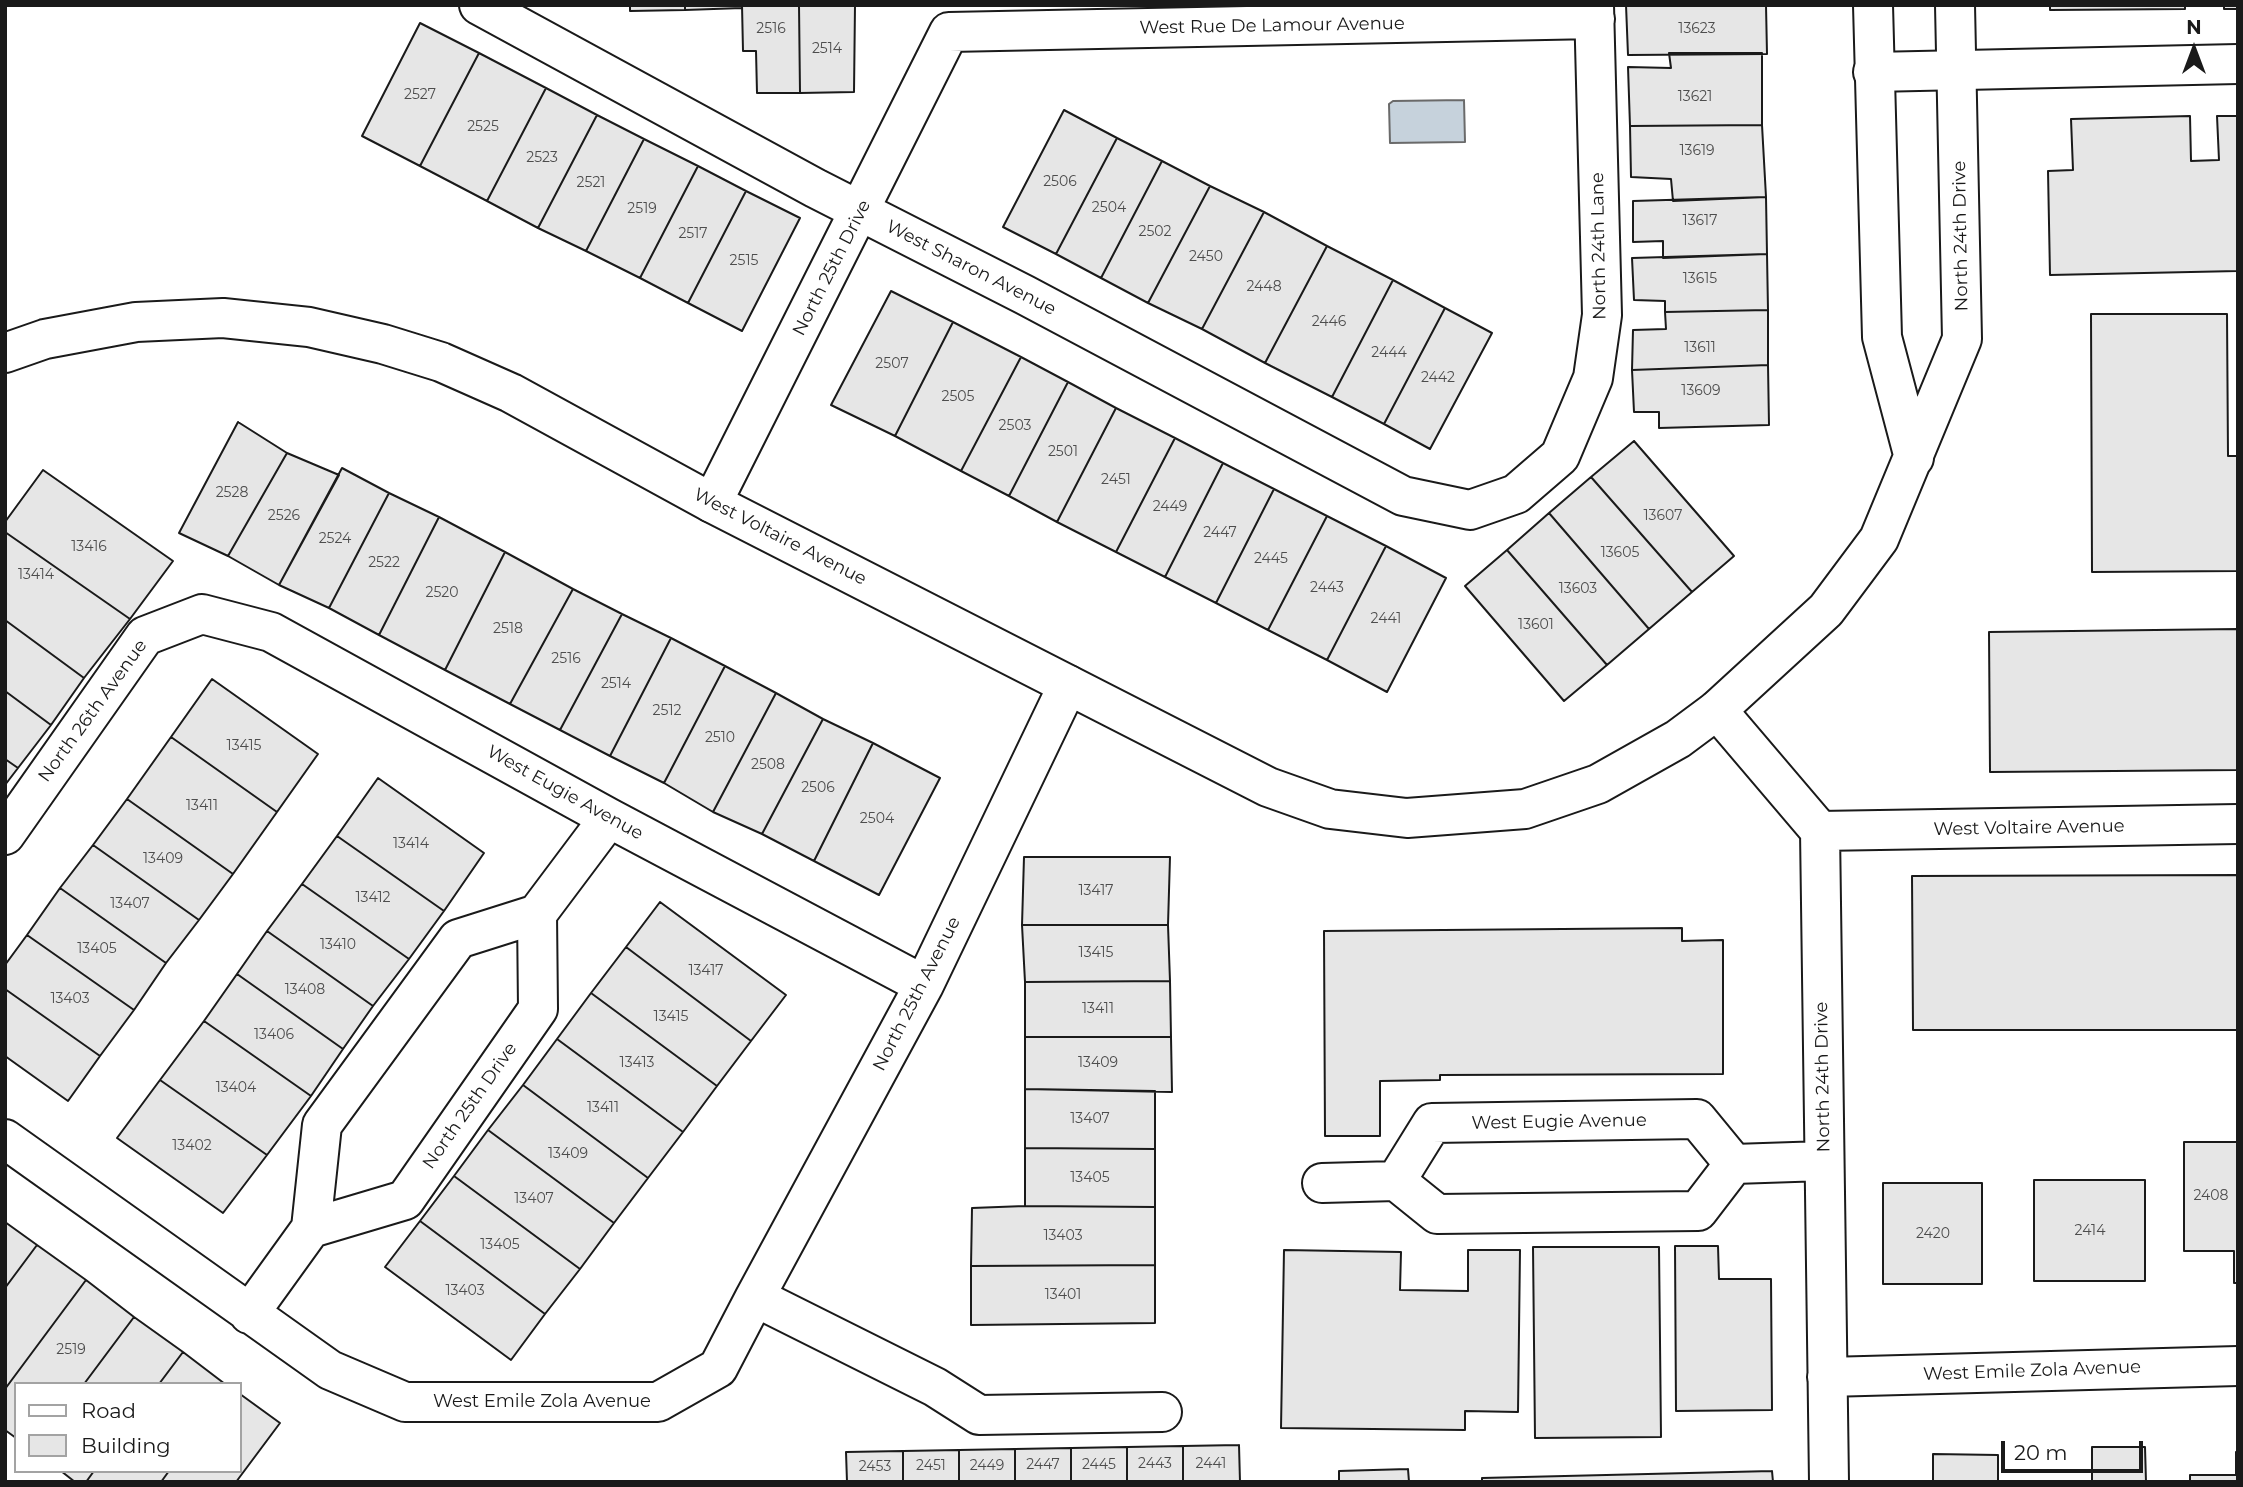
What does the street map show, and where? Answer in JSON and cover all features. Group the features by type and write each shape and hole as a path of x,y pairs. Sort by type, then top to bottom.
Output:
{"street":[{"name":"West Sharon Avenue","path":"479,5 860,211 1403,496 1470,510"},
{"path":"1872,5 1882,337 1914,458"},
{"name":"North 24th Drive","path":"1407,818 1525,809 1598,784 1678,739 1717,710 1826,610 1879,539 1962,339 1955,5"},
{"name":"West Rue De Lamour Avenue","path":"949,32 1594,12"},
{"name":"North 24th Lane","path":"1470,510 1516,494 1560,457 1593,378 1602,315 1594,12"},
{"name":"North 25th Drive","path":"712,503 949,32"},
{"path":"1873,72 2238,64"},
{"name":"West Voltaire Avenue","path":"5,353 45,339 136,322 223,318 309,327 383,344 441,362 511,393 712,503 1268,787 1330,808 1407,818"},
{"name":"West Eugie Avenue","path":"202,614 271,632 609,818 924,985"},
{"name":"North 26th Avenue","path":"5,835 145,636 202,614"},
{"name":"North 25th Avenue","path":"755,1297 924,985 1068,685"},
{"path":"1717,710 1820,831"},
{"path":"249,1314 311,1228 322,1125 458,939 537,914 609,818"},
{"name":"West Voltaire Avenue","path":"1820,831 2238,824"},
{"name":"North 24th Drive","path":"1820,831 1829,1482"},
{"name":"North 25th Drive","path":"311,1228 405,1200 538,1009 537,914"},
{"name":"West Eugie Avenue","path":"1396,1181 1432,1124 1697,1119 1734,1164"},
{"name":"West Emile Zola Avenue","path":"5,1139 330,1370 405,1402 658,1402 718,1368 755,1297"},
{"path":"1322,1183 1396,1181 1437,1214 1698,1211 1734,1164 1824,1161"},
{"path":"755,1297 935,1387 979,1415 1162,1412"},
{"name":"West Emile Zola Avenue","path":"1827,1377 2238,1366"}],"shaded area":[{"path":"1464,100 1465,142 1390,143 1389,104 1393,101"}],"building":[{"path":"630,5 685,5 685,10 630,11"},
{"path":"685,5 742,5 742,8 685,10"},
{"path":"742,5 799,5 800,93 757,93 756,51 743,51"},
{"path":"799,5 855,5 854,92 800,93"},
{"path":"1626,5 1766,5 1767,54 1628,55"},
{"path":"2050,5 2185,5 2185,9 2050,10"},
{"path":"2224,5 2238,5 2238,9 2224,9"},
{"path":"420,23 479,53 420,166 362,136"},
{"path":"479,53 546,88 487,201 420,166"},
{"path":"1669,53 1762,53 1762,125 1630,126 1628,67 1671,68"},
{"path":"546,88 597,115 538,228 487,201"},
{"path":"1064,110 1117,138 1056,254 1003,227"},
{"path":"597,115 644,139 586,251 538,228"},
{"path":"2190,116 2191,161 2219,160 2217,116 2238,116 2238,271 2050,275 2048,171 2073,170 2071,119"},
{"path":"1762,125 1766,197 1673,201 1671,179 1631,177 1630,126"},
{"path":"1117,138 1162,161 1101,278 1056,254"},
{"path":"644,139 698,166 640,278 586,251"},
{"path":"1162,161 1210,186 1148,303 1101,278"},
{"path":"698,166 746,191 688,303 640,278"},
{"path":"1210,186 1264,212 1202,329 1148,303"},
{"path":"746,191 800,218 742,331 688,303"},
{"path":"1766,197 1767,254 1663,258 1663,241 1633,242 1633,201"},
{"path":"1264,212 1327,246 1265,363 1202,329"},
{"path":"1327,246 1393,280 1332,397 1265,363"},
{"path":"1767,254 1768,310 1665,312 1665,301 1634,300 1632,258"},
{"path":"1393,280 1445,308 1384,424 1332,397"},
{"path":"891,291 953,322 895,436 831,405"},
{"path":"1445,308 1492,333 1430,449 1384,424"},
{"path":"1768,310 1768,365 1632,370 1633,330 1666,329 1665,312"},
{"path":"2091,314 2227,314 2228,456 2238,456 2238,571 2092,572"},
{"path":"953,322 1021,357 961,471 895,436"},
{"path":"1021,357 1068,382 1009,496 961,471"},
{"path":"1768,365 1769,425 1659,428 1659,412 1634,412 1632,370"},
{"path":"1068,382 1116,408 1057,522 1009,496"},
{"path":"1116,408 1175,438 1116,552 1057,522"},
{"path":"238,422 287,453 228,556 179,533"},
{"path":"1175,438 1223,463 1165,577 1116,552"},
{"path":"1634,441 1734,556 1692,592 1591,477"},
{"path":"287,453 339,475 279,585 228,556"},
{"path":"1223,463 1274,489 1216,603 1165,577"},
{"path":"342,468 389,493 329,608 279,585"},
{"path":"43,470 173,561 130,619 5,532 5,522"},
{"path":"1591,477 1692,592 1649,629 1549,513"},
{"path":"1274,489 1327,516 1268,630 1216,603"},
{"path":"389,493 439,517 379,635 329,608"},
{"path":"1549,513 1649,629 1607,665 1507,550"},
{"path":"1327,516 1386,546 1327,660 1268,630"},
{"path":"439,517 505,552 445,670 379,635"},
{"path":"5,532 130,619 84,678 5,620"},
{"path":"1386,546 1446,578 1387,692 1327,660"},
{"path":"1507,550 1607,665 1564,701 1465,586"},
{"path":"505,552 573,589 510,704 445,670"},
{"path":"573,589 622,614 560,730 510,704"},
{"path":"622,614 671,638 610,756 560,730"},
{"path":"5,620 84,678 51,725 5,691"},
{"path":"2238,629 2238,770 1990,772 1989,632"},
{"path":"671,638 725,666 664,783 610,756"},
{"path":"725,666 776,693 713,812 664,783"},
{"path":"212,679 318,754 277,812 171,737"},
{"path":"5,691 51,725 18,768 5,759"},
{"path":"776,693 823,719 762,834 713,812"},
{"path":"823,719 873,743 814,861 762,834"},
{"path":"171,737 277,812 233,874 127,799"},
{"path":"873,743 940,778 879,895 814,861"},
{"path":"5,759 18,768 5,785"},
{"path":"378,778 484,853 444,911 337,836"},
{"path":"127,799 233,874 199,920 93,845"},
{"path":"337,836 444,911 409,959 302,884"},
{"path":"93,845 199,920 166,963 60,888"},
{"path":"1024,857 1170,857 1168,925 1022,925"},
{"path":"2238,875 2238,1030 1913,1030 1912,876"},
{"path":"302,884 409,959 373,1006 267,931"},
{"path":"60,888 166,963 134,1010 27,935"},
{"path":"660,902 786,995 751,1041 626,947"},
{"path":"1022,925 1168,925 1170,981 1025,982"},
{"path":"1682,928 1682,941 1723,940 1723,1074 1440,1075 1440,1080 1380,1081 1380,1136 1325,1136 1324,931"},
{"path":"267,931 373,1006 343,1049 237,974"},
{"path":"27,935 134,1010 100,1056 5,989 5,965"},
{"path":"626,947 751,1041 717,1086 591,993"},
{"path":"237,974 343,1049 311,1096 204,1021"},
{"path":"1170,981 1171,1037 1025,1037 1025,982"},
{"path":"5,989 100,1056 68,1101 5,1056"},
{"path":"591,993 717,1086 683,1132 557,1039"},
{"path":"204,1021 311,1096 267,1155 160,1080"},
{"path":"1025,1037 1171,1037 1172,1092 1025,1089"},
{"path":"557,1039 683,1132 648,1178 523,1085"},
{"path":"160,1080 267,1155 223,1213 117,1138"},
{"path":"523,1085 648,1178 614,1223 488,1130"},
{"path":"1025,1089 1155,1091 1155,1149 1025,1148"},
{"path":"488,1130 614,1223 580,1269 454,1176"},
{"path":"2184,1142 2238,1142 2238,1283 2234,1283 2234,1251 2184,1251"},
{"path":"1025,1148 1155,1149 1155,1207 1025,1206"},
{"path":"454,1176 580,1269 545,1314 420,1221"},
{"path":"2034,1180 2145,1180 2145,1281 2034,1281"},
{"path":"1883,1183 1982,1183 1982,1284 1883,1284"},
{"path":"1155,1207 1155,1265 971,1266 972,1208"},
{"path":"420,1221 545,1314 511,1360 385,1267"},
{"path":"5,1222 37,1245 5,1288"},
{"path":"37,1245 86,1280 5,1389 5,1288"},
{"path":"1675,1246 1718,1246 1719,1279 1771,1279 1772,1410 1676,1411"},
{"path":"1533,1247 1659,1247 1661,1437 1535,1438"},
{"path":"1284,1250 1401,1252 1400,1290 1468,1291 1468,1250 1520,1250 1518,1412 1465,1411 1465,1430 1281,1428"},
{"path":"1155,1265 1155,1323 971,1325 971,1266"},
{"path":"86,1280 134,1317 85,1382 14,1382 14,1437 5,1430 5,1389"},
{"path":"134,1317 183,1352 160,1382 85,1382"},
{"path":"183,1352 222,1382 160,1382"},
{"path":"242,1395 280,1423 236,1482 161,1482 168,1473 242,1473"},
{"path":"1239,1445 1240,1482 1183,1482 1183,1446"},
{"path":"1183,1446 1183,1482 1127,1482 1127,1447"},
{"path":"1127,1447 1127,1482 1071,1482 1071,1448"},
{"path":"2092,1447 2145,1447 2146,1482 2092,1482"},
{"path":"1071,1448 1071,1482 1015,1482 1015,1449"},
{"path":"1015,1449 1015,1482 959,1482 959,1450"},
{"path":"959,1450 959,1482 903,1482 903,1451"},
{"path":"903,1451 903,1482 847,1482 846,1452"},
{"path":"2236,1452 2238,1482 2190,1482 2190,1475 2236,1475"},
{"path":"1933,1454 1998,1455 1998,1482 1933,1482"},
{"path":"1408,1469 1409,1482 1339,1482 1339,1471"},
{"path":"1772,1471 1773,1482 1482,1482 1482,1478"},
{"path":"64,1473 93,1473 86,1482 75,1482"},
{"path":"93,1473 168,1473 161,1482 86,1482"}]}
